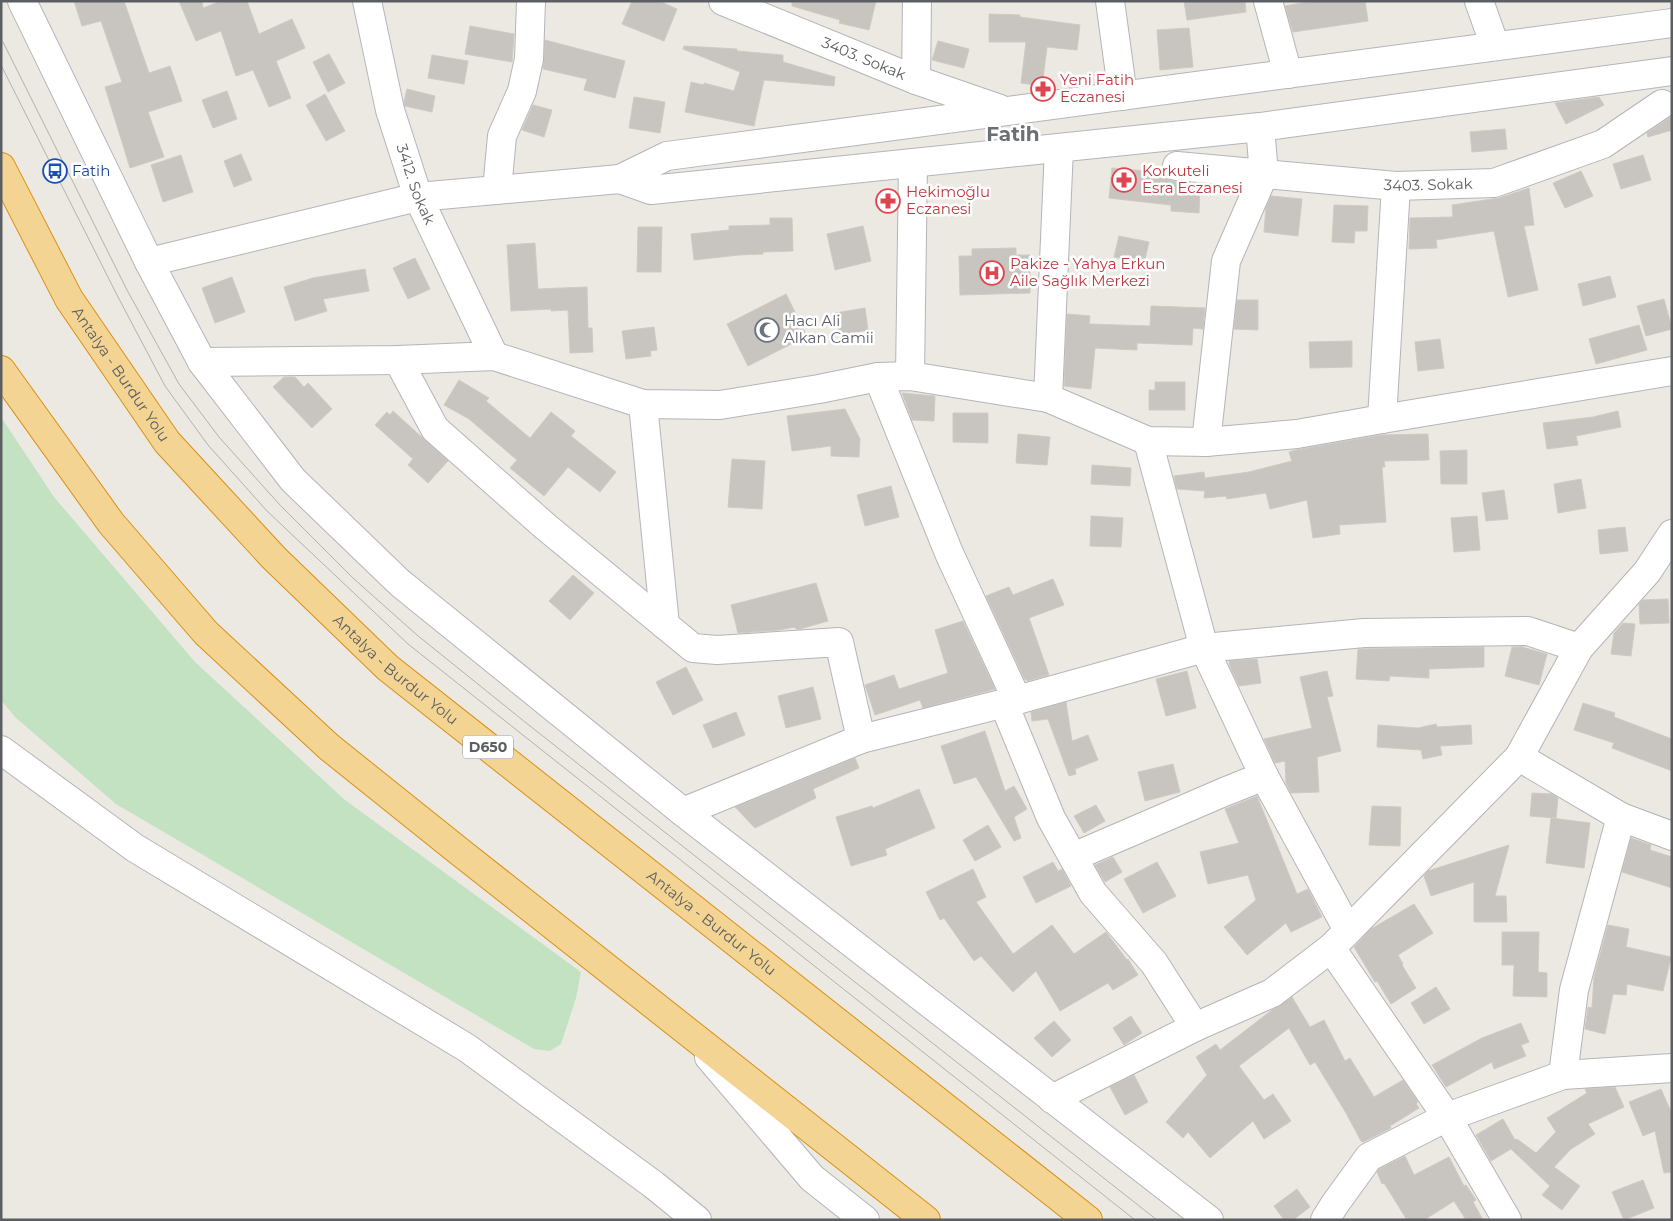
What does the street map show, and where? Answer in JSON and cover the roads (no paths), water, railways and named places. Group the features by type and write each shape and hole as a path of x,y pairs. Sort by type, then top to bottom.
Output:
{"highway":[{"name":"Antalya - Burdur Yolu","path":"1,167 69,299 162,434 274,558 388,668 1088,1220"},
{"path":"1,370 111,523 206,634 329,747 926,1220"}],"street":[{"path":"22,1 149,262 202,362 294,480 400,583 683,812 1208,1220"},
{"name":"3412. Sokak","path":"367,1 390,110 418,197 494,356"},
{"path":"498,190 502,136 522,91 529,59 531,1"},
{"name":"3403. Sokak","path":"723,1 916,80 1007,111"},
{"path":"916,80 917,1"},
{"path":"1110,1 1123,96"},
{"path":"1268,1 1288,74"},
{"path":"1479,1 1495,46"},
{"path":"149,262 418,197 620,178 667,156 1672,22"},
{"path":"620,178 651,190 1260,128 1672,71"},
{"name":"3403. Sokak","path":"1177,166 1396,186 1494,183 1603,144 1662,104"},
{"path":"1206,442 1226,261 1264,174 1260,128"},
{"path":"1048,398 1059,148"},
{"path":"910,376 913,163"},
{"path":"1382,419 1396,186"},
{"path":"202,362 398,360 494,356 642,404 720,406 819,389 878,376 910,376 1048,398 1148,441 1206,442 1297,434 1672,371"},
{"path":"398,360 436,429 546,527 693,648 718,650 839,642 861,739"},
{"path":"878,376 1010,702 1051,818 1093,893 1154,963 1195,1027"},
{"path":"642,404 665,625"},
{"path":"1148,441 1204,648 1340,939 1447,1117 1506,1220"},
{"path":"1052,1099 1195,1027 1272,993 1340,939 1519,757 1579,648 1647,572 1672,534"},
{"path":"683,812 861,739 1010,702 1204,648 1364,633 1528,630 1579,648"},
{"path":"1,750 135,848 467,1048 654,1185 697,1220"},
{"path":"1519,757 1622,817 1672,836"},
{"path":"1073,857 1264,776"},
{"path":"1563,1075 1574,990 1622,817"},
{"path":"689,1033 812,1178 865,1220"},
{"path":"1325,1220 1334,1204 1370,1157 1447,1117 1563,1075 1672,1068"}],"tram line":[{"path":"3,42 127,290 179,384 219,437 279,504 353,578 417,635 1157,1220"},
{"path":"1,65 165,386 208,445 267,511 408,644 1135,1220"}],"place":[{"name":"Yeni Fatih Eczanesi","path":"1043,89"},
{"name":"Fatih","path":"55,171"},
{"name":"Korkuteli Esra Eczanesi","path":"1124,180"},
{"name":"Hekimoğlu Eczanesi","path":"888,201"},
{"name":"Pakize - Yahya Erkun Aile Sağlık Merkezi","path":"992,273"},
{"name":"Hacı Ali Alkan Camii","path":"767,330"}],"district":[{"name":"Fatih","path":"1013,134"}]}
